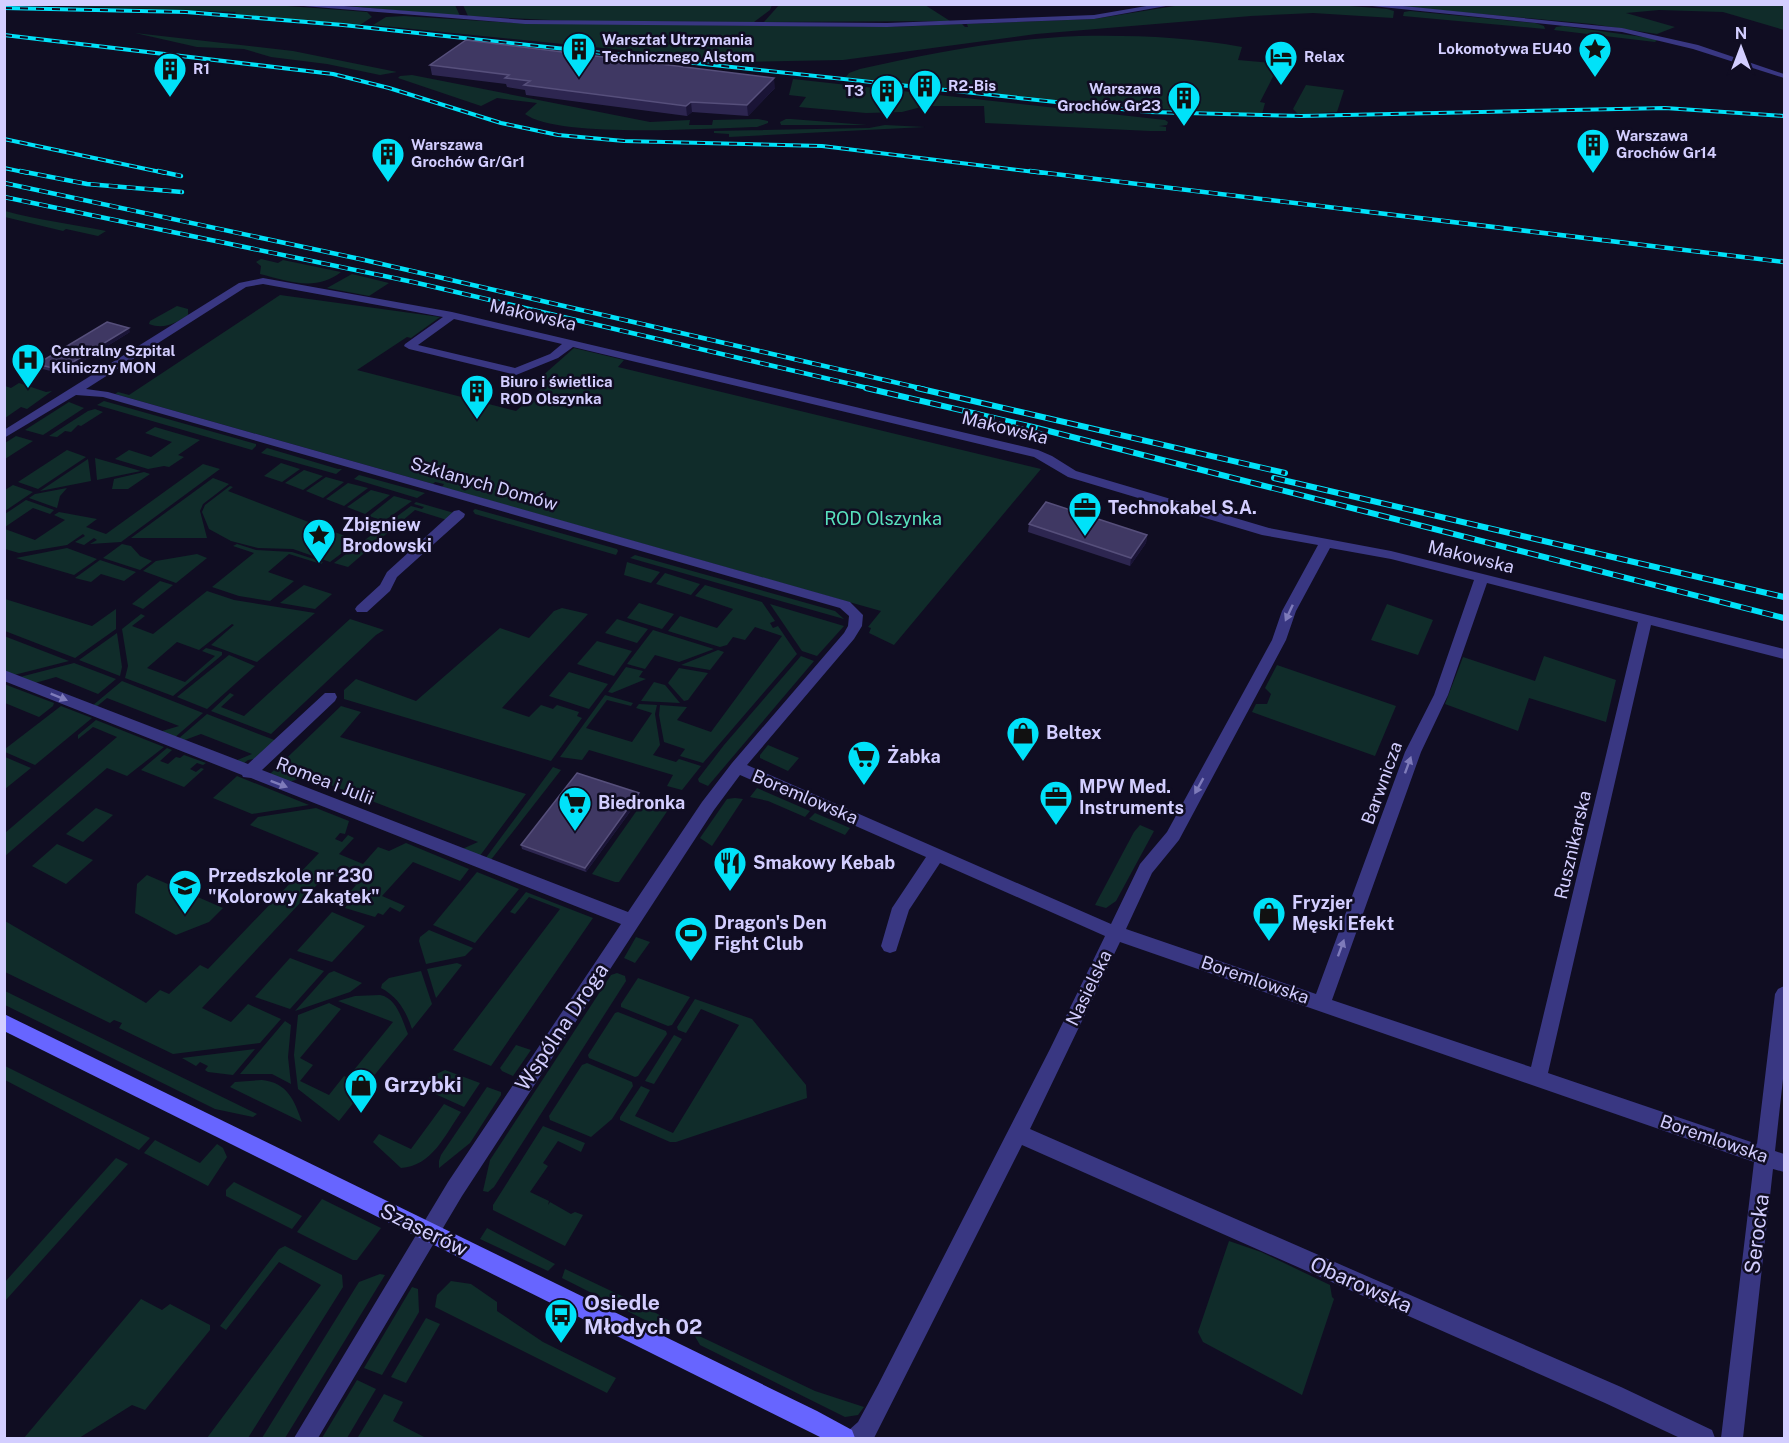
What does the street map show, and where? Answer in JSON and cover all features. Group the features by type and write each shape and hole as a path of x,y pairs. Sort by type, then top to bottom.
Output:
{"street":[{"path":"282,4 525,22 887,25 1094,17 1174,4"},
{"path":"1356,4 1622,30 1695,47 1785,76"},
{"name":"Makowska","path":"75,391 243,285 257,281 270,282 452,315 1038,454 1054,459 1062,469 1072,474 1267,532 1391,555 1785,654"},
{"path":"452,315 409,346 516,372 554,356 571,343"},
{"path":"4,435 75,391"},
{"name":"Szklanych Domów","path":"75,391 104,394 845,605 852,610 857,620 849,636"},
{"path":"362,609 385,588 393,576 459,514"},
{"name":"Nasielska","path":"857,1438 866,1430 886,1393 1146,869 1173,836 1279,640 1289,611 1326,542"},
{"name":"Barwnicza","path":"1322,1003 1413,752 1441,695 1482,578"},
{"name":"Rusznikarska","path":"1538,1078 1645,620"},
{"name":"Wspólna Droga","path":"305,1438 428,1232 736,767 849,636"},
{"name":"Romea i Julii","path":"4,675 632,921"},
{"path":"249,772 330,697"},
{"name":"Boremlowska","path":"736,767 1115,933 1775,1160"},
{"path":"890,946 901,908 937,854"},
{"name":"Serocka","path":"1732,1438 1775,1160 1785,994"},
{"name":"Szaserów","path":"4,1022 844,1438"},
{"name":"Obarowska","path":"1017,1133 1603,1391 1704,1438"}],"green space":[{"path":"261,4 367,12 372,17 360,25 234,14 236,12 37,5"},
{"path":"780,4 925,5 950,21 764,22"},
{"path":"1187,4 1338,5 1394,11 1393,18 1313,13 1251,16 1036,34 843,60 742,62 373,25 386,17 404,16 515,23 893,27 962,24 968,27 967,24 1094,19"},
{"path":"336,5 455,5 460,16"},
{"path":"463,5 772,5 770,10 754,22 571,21 468,16"},
{"path":"1400,5 1784,5 1784,30 1723,12 1659,10 1626,13 1675,27 1657,34 1592,24"},
{"path":"1404,12 1535,23 1544,26 1545,29 1403,16"},
{"path":"1563,26 1658,39 1655,42 1554,30 1556,27"},
{"path":"135,33 293,51 397,72 380,75 327,64 271,57 244,49 197,47"},
{"path":"1079,36 1161,37 1202,41 1242,47 1238,60 1282,64 1279,65 1260,102 1265,103 1262,114 1082,105 846,77 849,73 860,69 941,52 1024,40"},
{"path":"412,75 650,122 690,120 689,125 712,125 713,120 758,119 768,121 768,123 757,127 672,130 569,127 543,122 525,114 537,103 497,98 481,106 398,78"},
{"path":"793,79 1168,122 1167,125 1159,126 1166,127 1166,131 1150,131 985,123 984,106 925,106 902,112 866,113 799,107 806,97 789,95"},
{"path":"1306,85 1344,90 1337,112 1298,114 1293,109"},
{"path":"786,119 867,125 781,125 780,122"},
{"path":"885,125 925,127 729,137 729,134 714,133 714,131 869,128"},
{"path":"5,211 106,231 98,236 66,229 63,231 5,217"},
{"path":"261,259 278,263 283,260 341,272 322,282 291,282 260,274 261,266 256,262"},
{"path":"352,274 389,283 369,296 327,288"},
{"name":"ROD Olszynka","path":"280,295 440,317 411,338 407,337 357,370 516,411 550,381 540,378 574,348 624,360 618,367 1041,469 894,645 869,633 871,628 868,627 881,611 442,487 444,484 435,482 433,484 115,394 118,392 129,395"},
{"path":"177,306 188,309 188,315 165,326 149,324 150,321"},
{"path":"19,383 46,392 52,391 27,409 21,407 5,418 5,386 11,388"},
{"path":"104,401 256,444 256,446 252,450 97,405"},
{"path":"69,402 84,408 43,435 25,430"},
{"path":"95,409 103,412 81,426 78,425 71,432 65,431 57,437 49,436 88,411"},
{"path":"155,427 200,440 178,455 184,457 169,467 148,469 115,459 129,450 151,457 172,442 145,433"},
{"path":"16,436 33,441 5,459 5,443"},
{"path":"267,448 342,469 336,474 261,453"},
{"path":"67,450 86,457 38,489 18,482"},
{"path":"95,458 141,471 97,480"},
{"path":"88,459 91,481 40,491"},
{"path":"281,463 300,469 282,482 264,476"},
{"path":"203,464 220,469 121,542 90,544 97,540 94,538 84,545 75,542 85,536 83,534 67,545 19,553 5,549 5,529 35,540 65,520 54,515 59,512 97,519 86,527 106,534"},
{"path":"304,470 323,476 303,490 285,483"},
{"path":"144,472 150,474 128,489 112,489 114,479"},
{"path":"359,475 425,493 417,498 354,479"},
{"path":"326,477 344,482 323,498 306,491"},
{"path":"213,478 229,484 203,504 200,511 207,538 131,538"},
{"path":"348,483 368,488 344,506 326,499"},
{"path":"13,485 33,492 5,511 5,490"},
{"path":"230,486 233,487 228,491 358,541 330,562 293,549 258,548 231,541 209,529 202,512 205,505"},
{"path":"67,488 60,496 57,508 29,498 35,494"},
{"path":"371,490 390,495 365,514 347,507"},
{"path":"394,496 412,501 384,521 369,516"},
{"path":"26,500 54,510 50,514 33,508 5,527 5,514"},
{"path":"416,502 454,513 447,520 415,510 396,526 388,523 411,506 422,509 424,507 414,504"},
{"path":"475,509 618,551 616,555 475,514 473,511"},
{"path":"385,525 393,528 348,567 334,563"},
{"path":"122,544 131,546 140,556 152,561 140,570 103,558"},
{"path":"237,544 256,550 292,552 323,562 321,564 289,554 268,572 294,581 270,601 239,596 212,587 254,553 233,546"},
{"path":"67,548 97,559 74,575 16,558"},
{"path":"197,554 207,558 176,583 143,571 156,561"},
{"path":"635,555 835,611 844,619 630,558"},
{"path":"100,560 136,572 124,581 101,574 91,582 75,578"},
{"path":"627,562 660,572 651,583 624,575"},
{"path":"665,573 700,584 691,595 656,584"},
{"path":"160,581 173,585 143,609 132,604"},
{"path":"304,585 332,594 315,609 280,603"},
{"path":"705,585 762,602 775,621 770,623 773,628 778,626 797,654 703,763 680,756 685,749 664,742 659,715 660,705 687,707 677,720 711,732 782,636 755,627 745,640 733,637 727,645 720,647 668,631 680,616 717,628 733,609 695,596"},
{"path":"207,591 234,600 315,613 257,662 211,645 234,625 232,624 199,650 177,642 147,668 185,682 215,656 202,651 206,648 222,652 222,655 173,696 125,678 128,666 122,629 141,614 145,616 132,626 153,634"},
{"path":"5,599 92,626 116,609 116,629 75,658 5,631"},
{"path":"639,603 674,614 662,629 627,618"},
{"path":"770,604 844,626 817,656 802,651"},
{"path":"1387,604 1433,620 1418,655 1371,640"},
{"path":"562,608 588,614 502,708 529,717 541,705 553,709 557,705 579,712 577,716 582,718 551,761 344,699 344,690 356,679 416,701 500,628 529,638 554,611"},
{"path":"350,619 384,630 271,734 211,711 230,693 234,695 221,707 244,716"},
{"path":"617,619 648,629 637,643 605,633"},
{"path":"653,630 714,649 679,662 655,655 645,669 627,664"},
{"path":"117,633 122,667 120,676 79,660"},
{"path":"4,636 69,661 14,675 5,671"},
{"path":"597,641 632,651 614,676 577,664"},
{"path":"718,650 724,652 710,670 681,665"},
{"path":"229,655 255,666 207,709 177,697"},
{"path":"801,656 814,661 708,786 699,782 698,779 724,745"},
{"path":"1544,656 1616,680 1606,722 1529,698 1518,731 1445,704 1463,657 1535,681"},
{"path":"74,663 116,679 98,694 56,677 35,683 20,677"},
{"path":"1277,665 1396,706 1375,756 1252,712 1256,704 1267,704 1271,694 1265,688"},
{"path":"626,667 643,671 639,677 646,679 612,693 608,692"},
{"path":"679,668 708,673 688,700 684,701 668,683"},
{"path":"569,672 608,684 589,709 549,696"},
{"path":"122,681 203,713 174,738 159,732 179,726 107,698 96,707 92,706"},
{"path":"654,682 665,685 680,703 641,701"},
{"path":"4,684 54,703 53,706 39,717 5,703"},
{"path":"605,695 633,703 631,706 607,700 586,728 632,742 652,713 636,708 639,704 657,705 655,714 660,745 653,755 676,762 679,759 701,766 682,790 667,786 673,775 589,750 582,760 560,757"},
{"path":"61,706 92,718 35,765 5,752 5,749"},
{"path":"341,706 361,712 340,737 526,794 479,857 460,850 478,842 307,776 289,782 270,774"},
{"path":"207,714 277,741 259,758 248,760 243,764 235,761 252,754 201,734 182,741 178,739"},
{"path":"96,720 164,747 127,776 107,768 5,856 5,833 117,737 93,727 78,739 78,735"},
{"path":"768,745 799,758 788,771 760,758"},
{"path":"167,748 172,750 160,761 168,764 176,757 180,758 184,755 206,763 203,765 197,763 190,769 196,772 201,768 204,769 184,787 141,770"},
{"path":"5,757 31,768 5,789"},
{"path":"553,767 561,770 490,861 485,859"},
{"path":"237,776 309,805 252,814 213,798"},
{"path":"757,788 810,811 805,817 768,801 750,797"},
{"path":"645,799 666,807 668,810 619,882 592,874"},
{"path":"727,799 743,799 712,846 700,838"},
{"path":"96,808 113,815 83,842 66,834"},
{"path":"316,808 349,821 345,834 340,833 335,839 342,842 348,835 354,838 339,854 363,864 378,847 389,851 406,843 469,869 460,881 413,862 382,896 405,906 400,912 390,907 383,915 378,913 375,917 345,908 349,902 343,900 356,885 328,873 202,1008 231,1022 248,1004 281,1019 260,1043 173,1054 119,1028 122,1023 114,1020 110,1023 5,972 5,921 146,1003 160,990 169,994 200,965 208,969 319,853 250,825 258,817"},
{"path":"815,813 850,828 845,835 809,819"},
{"path":"1140,825 1154,831 1116,901 1106,908 1095,905 1134,832"},
{"path":"57,844 93,860 66,884 32,866"},
{"path":"477,872 519,889 475,943 433,925"},
{"path":"147,875 223,908 209,922 176,935 135,913 137,884"},
{"path":"526,892 593,918 491,1066 453,1050 560,909 529,897 515,914 510,912"},
{"path":"332,912 365,926 332,962 297,951"},
{"path":"429,930 473,948 465,956 426,964 419,941 420,937"},
{"path":"636,937 650,942 635,963 624,958"},
{"path":"290,958 324,971 290,1009 255,997"},
{"path":"457,963 462,965 436,998 427,969"},
{"path":"334,971 362,983 350,992 295,1011 329,973"},
{"path":"421,971 432,1004 412,1029 401,1005 381,988 389,978"},
{"path":"617,973 625,976 626,981 494,1187 488,1192 483,1191 490,1160 611,975"},
{"path":"638,978 690,997 672,1025 668,1026 621,1007"},
{"path":"4,991 257,1114 253,1117 215,1109 5,1005"},
{"path":"380,995 391,1000 395,1005 408,1034 372,1078 354,1070 393,1022 338,1001 355,996"},
{"path":"695,999 752,1019 806,1085 807,1098 676,1142 670,1142 620,1120 641,1086 650,1090 635,1116 673,1133 739,1025 701,1009 686,1033 678,1030 677,1027"},
{"path":"329,1003 341,1009 300,1058 313,1065 300,1081 329,1095 344,1076 366,1087 339,1121 298,1089 294,1055 298,1015"},
{"path":"618,1012 666,1031 667,1034 638,1076 635,1077 589,1058 588,1055 615,1013"},
{"path":"285,1021 291,1025 288,1057 291,1084 272,1074 240,1074"},
{"path":"674,1035 682,1039 654,1084 645,1081"},
{"path":"516,1045 531,1050 513,1076 500,1068"},
{"path":"255,1049 233,1075 208,1072 205,1070 208,1066 200,1062 196,1066 182,1058"},
{"path":"587,1063 632,1082 633,1086 612,1119 591,1137 550,1120 549,1116 582,1065"},
{"path":"4,1066 150,1138 139,1150 5,1080"},
{"path":"445,1070 480,1083 464,1107 422,1088 430,1077"},
{"path":"262,1080 278,1085 289,1094 302,1122 230,1087 235,1082"},
{"path":"487,1087 501,1092 501,1095 470,1143 439,1168 441,1155"},
{"path":"444,1104 461,1112 437,1148 421,1162 401,1168 373,1142 379,1134 411,1149"},
{"path":"543,1126 585,1143 581,1152 558,1141 543,1163 548,1166 530,1192 549,1201 548,1205 550,1202 571,1214 575,1212 583,1215 565,1246 493,1210 493,1205"},
{"path":"155,1140 200,1163 217,1144 223,1148 227,1157 208,1186 144,1153"},
{"path":"116,1158 128,1164 5,1301 5,1282"},
{"path":"234,1182 302,1216 292,1229 226,1196 226,1190"},
{"path":"322,1199 381,1228 357,1260 297,1232"},
{"path":"487,1228 555,1264 548,1271 480,1239"},
{"path":"1229,1241 1261,1252 1330,1285 1334,1299 1302,1395 1203,1342 1198,1332"},
{"path":"285,1246 342,1275 343,1287 248,1438 207,1438 321,1285 279,1262 226,1330 220,1326 279,1249"},
{"path":"565,1269 670,1321 666,1325 655,1325 562,1278"},
{"path":"380,1274 385,1275 285,1438 262,1438 359,1282"},
{"path":"451,1281 471,1284 497,1302 497,1311 543,1342 616,1378 607,1393 435,1307 437,1295"},
{"path":"412,1287 418,1289 419,1312 382,1375 364,1368"},
{"path":"141,1299 162,1310 170,1304 210,1325 210,1330 145,1410 132,1405 79,1438 24,1438"},
{"path":"426,1318 440,1324 406,1383 391,1377"},
{"path":"693,1333 815,1391 864,1407 858,1415 845,1417 700,1345"},
{"path":"357,1380 376,1389 347,1438 322,1438"},
{"path":"384,1394 403,1402 393,1421 426,1438 358,1437"}],"building":[{"name":"Warsztat Utrzymania Technicznego Alstom","path":"466,40 774,78 747,105 691,102 686,106 524,85 530,81 505,78 509,75 430,65"},
{"path":"107,322 129,328 60,370 37,364"},
{"name":"Technokabel S.A.","path":"1046,502 1147,535 1131,558 1029,524"},
{"name":"Biedronka","path":"577,773 639,793 585,868 521,845"}],"railway":[{"path":"4,8 186,12 343,25 1149,112 1301,116 1665,108 1784,116"},
{"path":"4,35 333,74 389,88 501,123 558,135 624,141 822,146 1043,173"},
{"path":"4,139 165,173"},
{"path":"4,168 28,173"},
{"path":"20,171 87,184 182,192"},
{"path":"158,171 181,176"},
{"path":"1030,171 1784,262"},
{"path":"4,183 360,259 924,389"},
{"path":"4,197 413,282 872,389"},
{"path":"866,388 1033,427 1784,618"},
{"path":"917,388 1285,473"},
{"path":"1274,478 1784,597"}],"place":[{"name":"Warsztat Utrzymania Technicznego Alstom","path":"579,78"},
{"name":"Lokomotywa EU40","path":"1595,78"},
{"name":"Relax","path":"1281,86"},
{"name":"R1","path":"170,98"},
{"name":"R2-Bis","path":"925,115"},
{"name":"T3","path":"887,120"},
{"name":"Warszawa Grochów Gr23","path":"1184,127"},
{"name":"Warszawa Grochów Gr14","path":"1593,174"},
{"name":"Warszawa Grochów Gr/Gr1","path":"388,183"},
{"name":"Centralny Szpital Kliniczny MON","path":"28,389"},
{"name":"Biuro i świetlica ROD Olszynka","path":"477,420"},
{"name":"Technokabel S.A.","path":"1085,537"},
{"name":"Zbigniew Brodowski","path":"319,564"},
{"name":"Beltex","path":"1023,762"},
{"name":"Żabka","path":"864,786"},
{"name":"MPW Med. Instruments","path":"1056,826"},
{"name":"Biedronka","path":"575,832"},
{"name":"Smakowy Kebab","path":"730,892"},
{"name":"Przedszkole nr 230 \"Kolorowy Zakątek\"","path":"185,915"},
{"name":"Fryzjer Męski Efekt","path":"1269,942"},
{"name":"Dragon's Den Fight Club","path":"691,962"},
{"name":"Grzybki","path":"361,1114"},
{"name":"Osiedle Młodych 02","path":"561,1344"}]}
